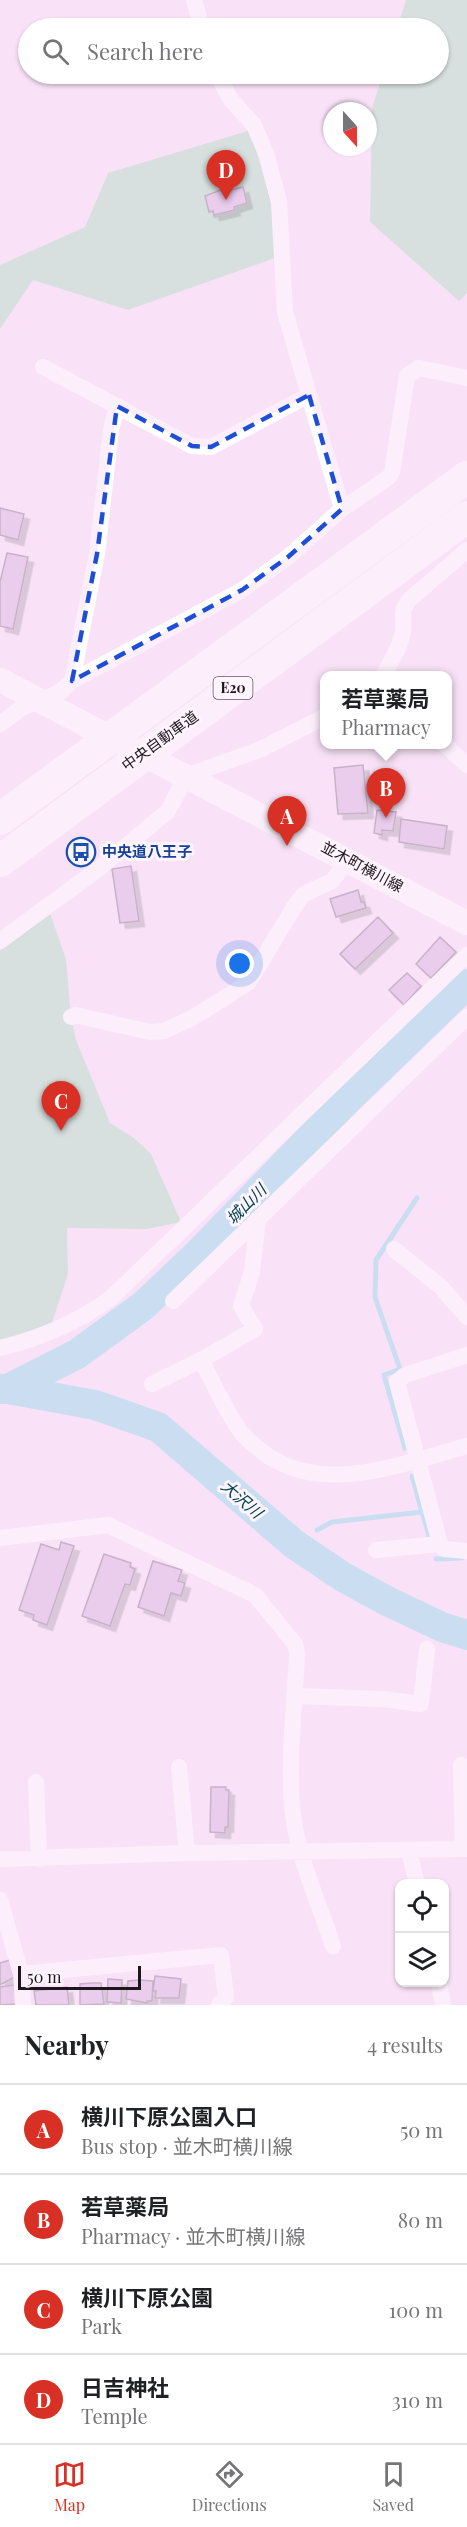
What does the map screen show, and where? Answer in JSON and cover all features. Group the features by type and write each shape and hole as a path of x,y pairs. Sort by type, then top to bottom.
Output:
{"highway":[{"name":"E20","path":"0,819 459,483"},
{"name":"中央自動車道","path":"0,861 467,517"}],"street":[{"path":"194,0 199,18"},
{"path":"221,84 225,92 254,125 267,156 279,202 285,312 342,509"},
{"path":"44,367 192,446 211,447 309,396"},
{"path":"0,724 20,709 60,692 72,681 242,590 288,557 342,509 389,477 392,471 407,376 419,368 467,378"},
{"path":"72,681 96,554 111,429 117,406"},
{"path":"385,671 397,651 403,630 402,609 409,600 467,550"},
{"name":"並木町横川線","path":"1,681 467,923"},
{"path":"0,941 97,870 168,811 186,776 259,750 320,719"},
{"path":"449,749 467,765"},
{"path":"71,1017 75,1014 150,1032 164,1031 194,1017 248,983 304,894 332,881 348,860"},
{"path":"0,1347 46,1335 74,1322 111,1298 467,955"},
{"path":"173,1301 467,1017"},
{"path":"153,1384 255,1329 241,1306 252,1272 258,1219"},
{"path":"394,1249 441,1287 467,1317"},
{"path":"467,1355 405,1376 397,1382 440,1544 444,1549 467,1551"},
{"path":"201,1360 238,1430 260,1450 285,1466 315,1474 361,1473 467,1446"},
{"path":"0,1538 108,1525 255,1595 295,1644 297,1653 292,1774 293,1815 302,1852 333,1946"},
{"path":"376,1550 440,1544"},
{"path":"296,1696 383,1699 420,1704 428,1649"},
{"path":"0,1859 187,1853 465,1849 461,1765"},
{"path":"178,1767 187,1853"},
{"path":"36,1782 39,1859"},
{"path":"409,1850 416,1879"},
{"path":"0,1900 21,1974 23,2005"},
{"path":"21,1974 221,1955 226,1997 219,2005"},
{"path":"441,1987 443,2005"}],"highlighted area":[{"path":"309,395 342,509 288,557 242,590 72,681 97,554 117,406 192,446 211,447"}],"green space":[{"path":"406,0 467,0 467,293 459,301 370,222 371,156 377,156 377,102 374,102 380,84 449,84 449,18 400,18"},
{"path":"251,130 278,228 278,257 128,310 33,280 0,329 0,265 85,227 108,173"},
{"path":"50,913 66,959 71,1017 76,1040 110,1123 134,1138 151,1154 181,1222 147,1229 67,1228 68,1274 51,1326 0,1342 0,951"}],"building":[{"path":"243,187 247,203 234,207 235,210 214,215 213,211 209,212 205,196 226,188 227,191"},
{"path":"0,508 24,514 18,540 0,535"},
{"path":"7,553 28,557 13,629 0,626 0,582"},
{"path":"363,765 368,813 338,814 334,768"},
{"path":"377,810 396,812 393,831 382,830 382,835 374,833"},
{"path":"401,819 447,826 444,849 399,842"},
{"path":"131,866 139,921 120,923 112,869"},
{"path":"358,890 361,902 364,902 366,908 336,917 330,899"},
{"path":"378,917 393,933 355,969 340,954"},
{"path":"440,937 456,952 431,978 416,964"},
{"path":"407,973 421,986 404,1005 389,990"},
{"path":"61,1542 74,1546 47,1625 33,1620 34,1615 19,1610 41,1544 59,1550"},
{"path":"104,1554 131,1563 130,1567 135,1569 130,1585 125,1584 110,1626 82,1616"},
{"path":"153,1561 182,1570 178,1581 185,1583 181,1596 171,1593 164,1616 138,1607"},
{"path":"211,1787 226,1787 226,1790 229,1790 228,1827 225,1827 225,1833 210,1832"},
{"path":"10,1960 15,1977 0,1985 0,1963"},
{"path":"155,1976 181,1979 179,1998 155,1998 156,1991 153,1991"},
{"path":"108,1979 122,1980 121,2003 107,2002"},
{"path":"128,1981 153,1981 152,2001 147,2001 147,2003 126,1999"},
{"path":"101,1983 104,2004 80,2005 80,1984"},
{"path":"14,1985 18,2004 0,2005 0,1987"},
{"path":"67,1987 69,2005 36,2005 34,1991"}],"waterway":[{"name":"城山川","path":"0,1389 8,1389 77,1354 143,1306 197,1255 345,1102 467,984"},
{"path":"405,1448 384,1375 400,1369 375,1297 376,1260 417,1198"},
{"name":"大沢川","path":"8,1389 95,1405 158,1427 294,1544 343,1577 442,1627 467,1635"},
{"path":"317,1530 332,1522 422,1512 412,1476"},
{"path":"422,1512 430,1539"},
{"path":"294,1544 304,1538"},
{"path":"436,1559 462,1558"}],"place":[{"name":"日吉神社","path":"226,200"},
{"name":"若草薬局","path":"386,818"},
{"name":"横川下原公園入口","path":"287,846"},
{"name":"中央道八王子","path":"81,852"},
{"name":"横川下原公園","path":"61,1131"}]}
